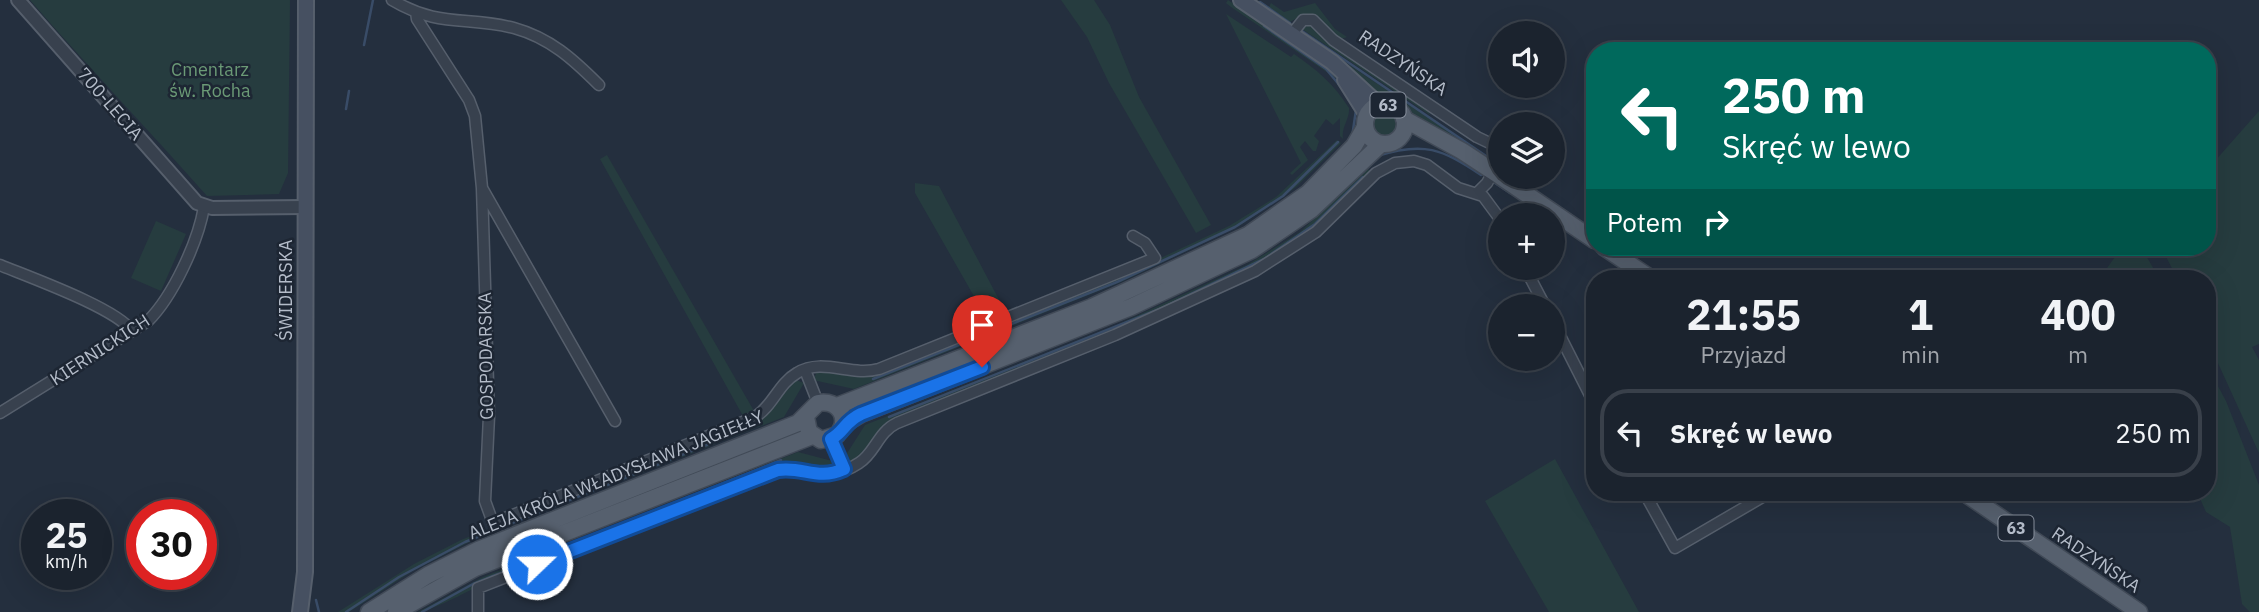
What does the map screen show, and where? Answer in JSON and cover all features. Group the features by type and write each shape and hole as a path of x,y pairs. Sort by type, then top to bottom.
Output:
{"main road":[{"name":"ŚWIDERSKA","path":"300,612 304,580 306,0"},
{"name":"63","path":"1241,0 1332,62 1370,116 1370,138 1381,144 1392,143 1401,137 1448,144"},
{"name":"63","path":"1370,116 1392,105 1404,119 1488,166"},
{"path":"837,406 1092,307 1248,235 1308,193 1354,146 1370,116"},
{"name":"63","path":"1401,137 1404,119"},
{"path":"844,424 841,411 828,402 812,406 806,417 806,428 812,436 821,440 831,439 844,424 861,414 1131,307 1252,250 1311,210 1381,144"},
{"name":"63","path":"1523,189 1586,234"},
{"path":"1617,256 1638,270"},
{"name":"ALEJA KRÓLA WŁADYSŁAWA JAGIEŁŁY","path":"369,612 428,575 478,550 789,427 806,417"},
{"name":"ALEJA KRÓLA WŁADYSŁAWA JAGIEŁŁY","path":"396,612 475,568 812,436"},
{"name":"RADZYŃSKA","path":"1976,501 2139,612"},
{"name":"ŚWIDERSKA","path":"291,612 304,580"}],"street":[{"name":"700-LECIA","path":"18,0 190,196 204,207"},
{"path":"392,0 416,12 444,21 512,28 536,36 568,54 599,85"},
{"name":"GOSPODARSKA","path":"416,12 417,19 469,100 475,116 482,188 489,416 485,501 493,523 755,417 770,405 788,380 804,370"},
{"name":"RADZYŃSKA","path":"1292,35 1303,20 1313,20 1333,40 1472,134 1488,142"},
{"path":"478,612 478,588 778,470 828,475 860,463 880,436 897,423 1115,335 1277,259 1316,232 1376,173 1388,165 1406,161 1422,163 1433,168 1458,188 1477,192 1490,203"},
{"path":"1477,192 1488,182"},
{"name":"GOSPODARSKA","path":"482,188 502,218 615,421"},
{"path":"204,207 306,207"},
{"name":"KIERNICKICH","path":"0,413 148,321 169,295 204,207"},
{"path":"818,403 804,370 827,366 858,373 879,369 1155,258 1145,243 1133,236"},
{"path":"0,265 101,309 127,324 132,331"},
{"path":"1565,346 1586,387"},
{"path":"831,439 844,469"},
{"path":"1649,501 1675,548 1756,501"}],"green space":[{"name":"Cmentarz św. Rocha","path":"30,0 290,0 288,173 279,194 207,196"},
{"path":"1061,0 1094,0 1110,25 1139,97 1211,225 1196,233 1109,83 1087,37"},
{"path":"1228,0 1335,72 1337,79 1231,7 1226,3"},
{"path":"1271,3 1284,12 1315,3 1335,29 1347,37 1341,39 1314,15 1290,22 1269,7"},
{"path":"1226,14 1291,57 1294,54 1310,65 1331,84 1349,108 1343,139 1340,136 1340,118 1333,125 1326,119 1314,136 1319,141 1316,151 1305,141 1300,147 1308,160 1292,175 1290,173 1301,163"},
{"path":"1305,25 1313,26 1341,51 1428,109 1430,115 1302,29"},
{"path":"1331,53 1466,145 1412,116 1399,101 1371,90"},
{"path":"1384,111 1394,114 1397,124 1394,134 1384,137 1374,134 1371,124 1374,114"},
{"path":"2259,111 2259,344 2252,347 2259,360 2259,453 2216,359 2216,270 2173,270 2166,256 2216,256 2216,160"},
{"path":"1337,140 1341,143 1296,187 1239,226 1121,282 854,389 813,380 818,370 859,376 881,373 1105,284 1229,226 1276,197"},
{"path":"607,155 754,411 743,416 600,159"},
{"path":"1368,169 1371,172 1318,226 1261,263 1114,331 895,420 888,424 858,458 851,461 844,458 865,425 1117,325 1247,265 1300,232"},
{"path":"915,183 939,186 1005,311 987,319 915,193"},
{"path":"156,221 186,234 161,291 131,278"},
{"path":"2116,256 2146,256 2154,270 2106,270"},
{"path":"796,380 804,383 784,417 481,536 414,570 349,612 338,612 414,564 461,540 753,423 772,408"},
{"path":"2216,383 2259,485 2259,612 2250,612 2242,604 2230,527 2206,512 2201,501 2216,501"},
{"path":"798,452 836,462 836,466 826,472 798,466 574,547 418,612 483,577"},
{"path":"1555,459 1639,612 1549,612 1485,501"}],"waterway":[{"path":"364,45 373,0"},
{"path":"1260,2 1290,23"},
{"path":"1264,26 1326,69 1341,87"},
{"path":"1302,31 1488,157"},
{"path":"346,109 349,91"},
{"path":"1352,137 1356,110"},
{"path":"873,379 1117,282 1235,227 1283,196 1338,142"},
{"path":"1377,156 1408,149 1432,150 1455,159 1481,175"},
{"path":"889,417 1162,308 1264,259 1315,224 1363,177"},
{"path":"1504,189 1510,193"},
{"path":"346,612 399,577 465,542 759,424"},
{"path":"422,612 473,584 781,460"},
{"path":"316,600 319,612"}],"route":[{"path":"537,564 778,470 828,475 844,469 831,439 844,424 861,414 982,367"}]}
